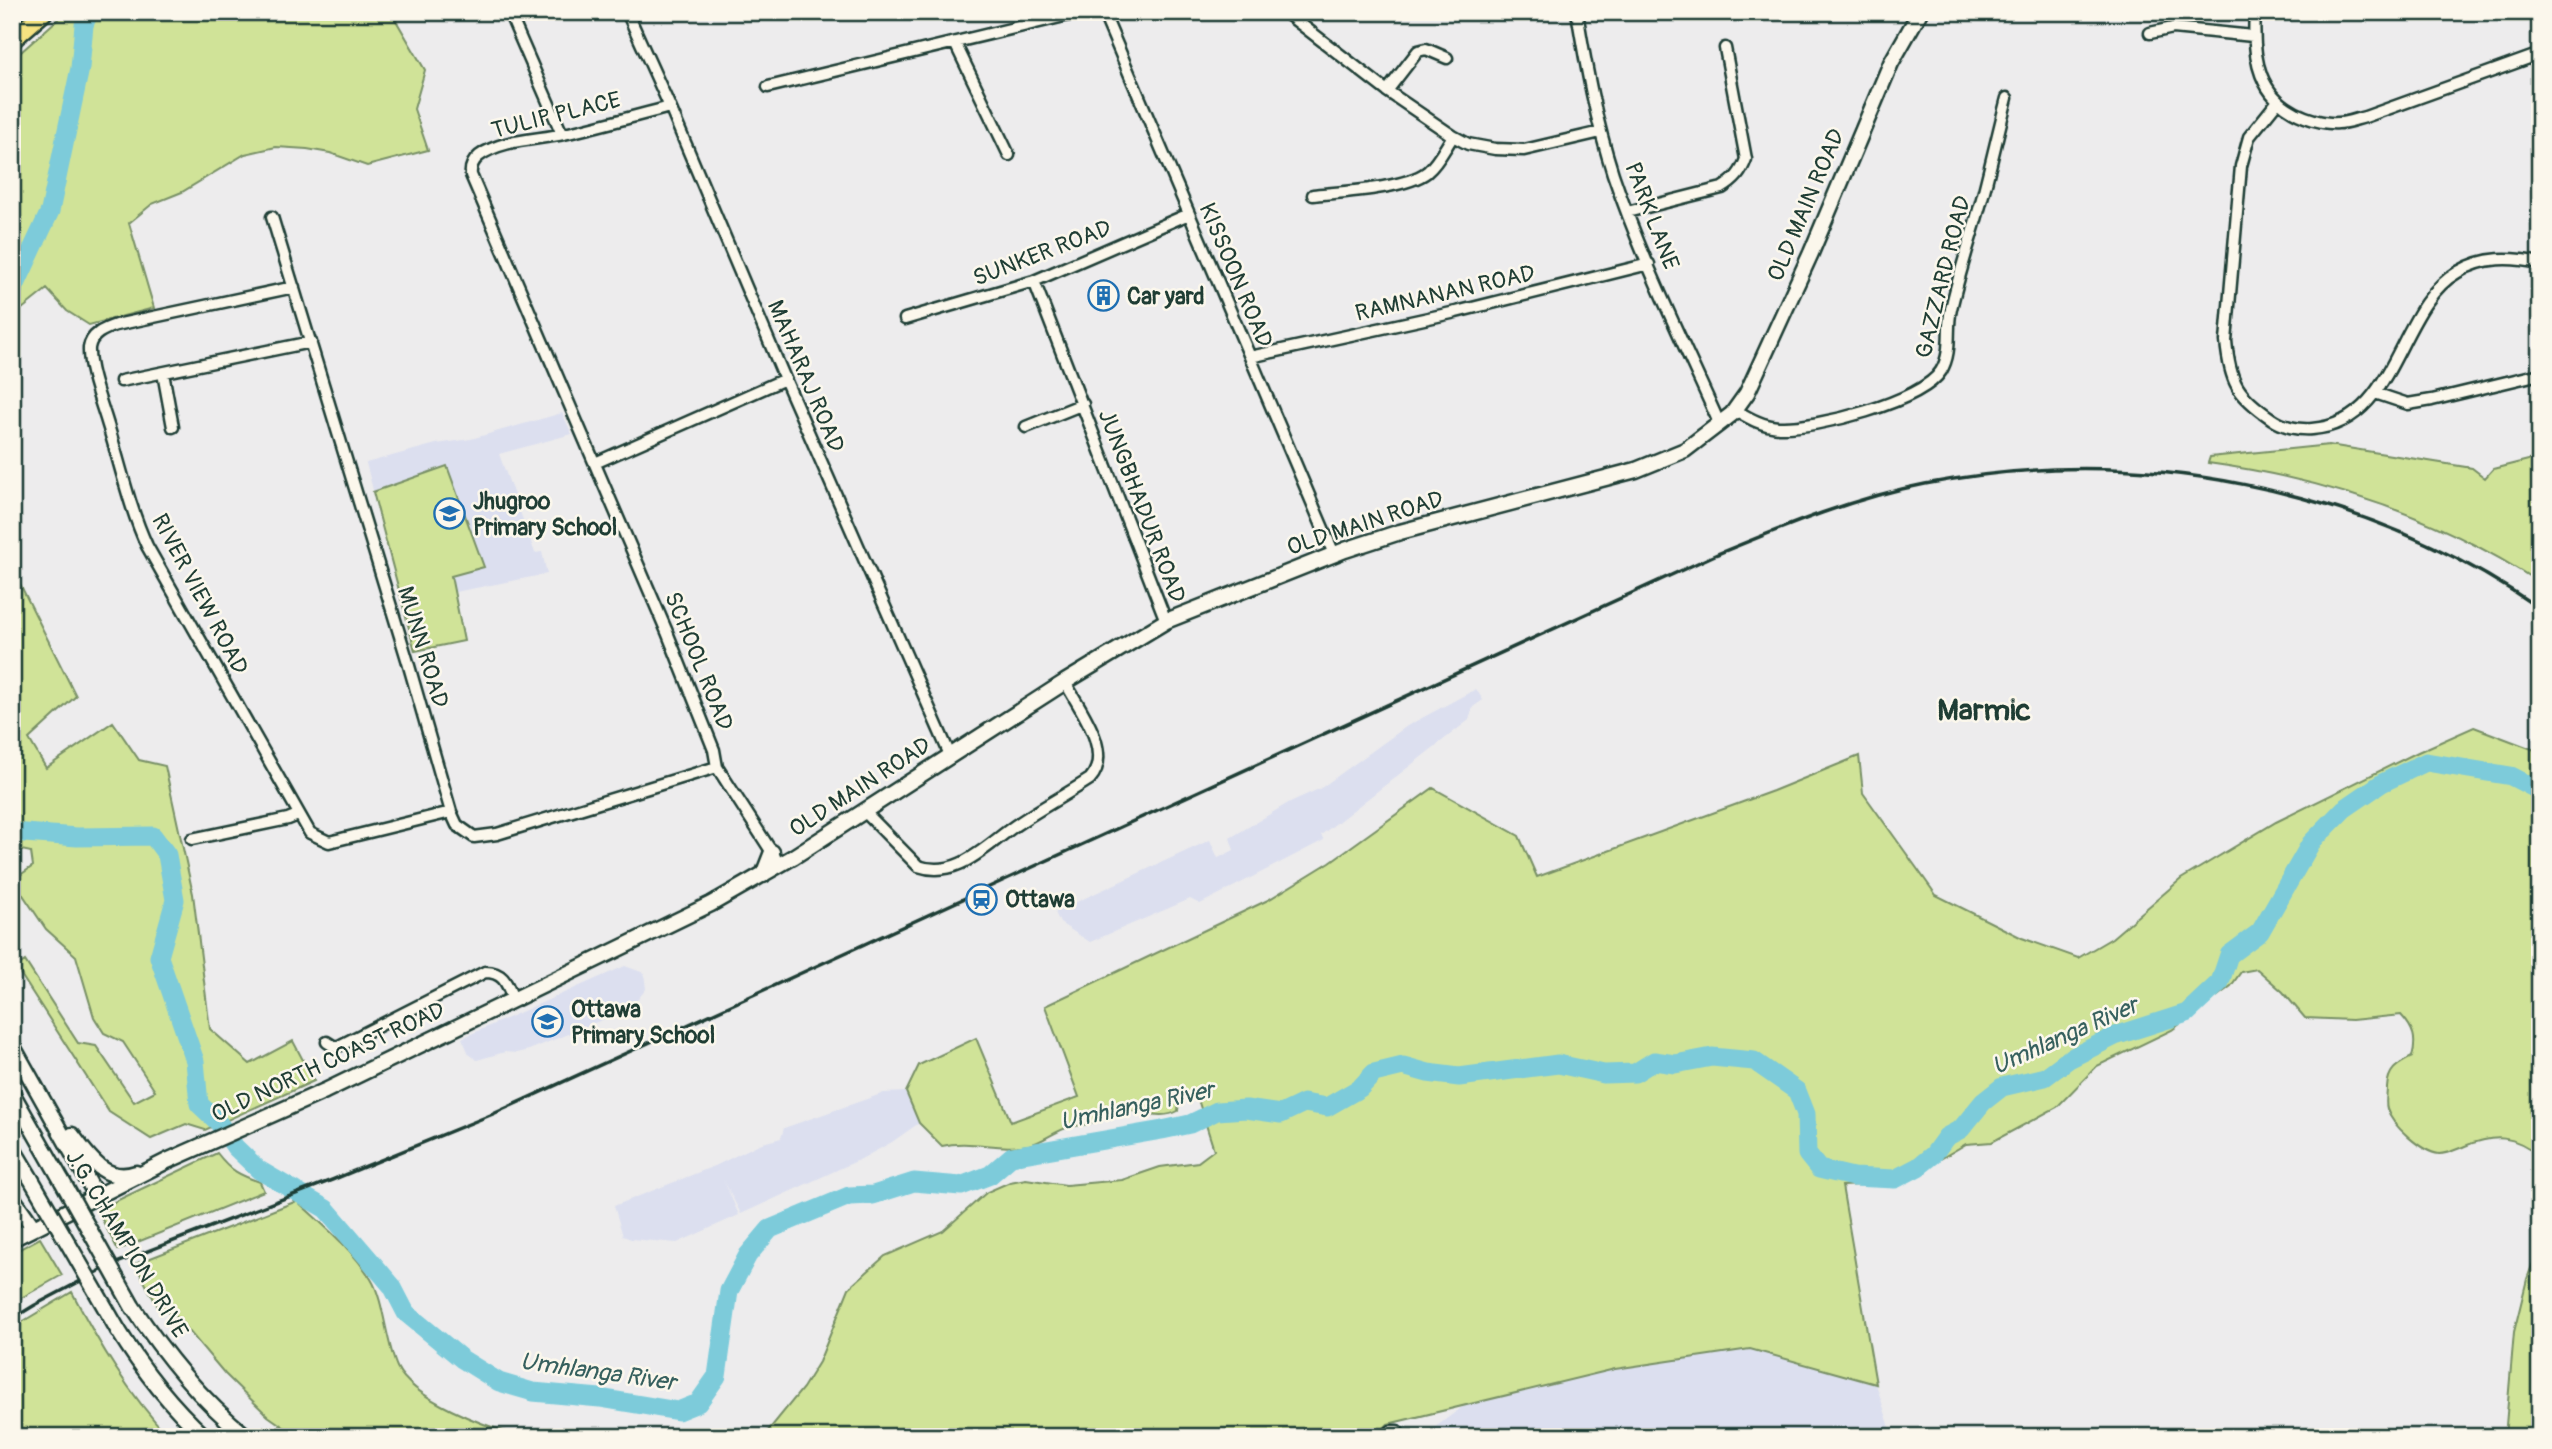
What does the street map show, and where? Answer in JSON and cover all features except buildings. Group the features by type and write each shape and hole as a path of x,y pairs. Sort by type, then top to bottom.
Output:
{"main road":[{"path":"12,40 44,12"}],"street":[{"path":"509,12 562,134"},
{"name":"MAHARAJ ROAD","path":"627,12 950,755"},
{"path":"768,87 1082,12"},
{"name":"KISSOON ROAD","path":"1103,12 1334,554"},
{"path":"1285,12 1387,91 1468,144 1524,150 1601,132"},
{"name":"PARK LANE","path":"1577,12 1601,132 1628,212 1720,425"},
{"name":"OLD MAIN ROAD","path":"643,938 780,865 1065,682 1166,621 1334,554 1400,532 1636,471 1685,450 1720,425 1747,393 1811,253 1891,62 1920,12"},
{"path":"2255,12 2253,36 2263,82 2278,101 2294,113 2316,122 2338,124 2365,117 2540,54"},
{"path":"2150,33 2173,28 2253,36"},
{"path":"955,43 1009,155"},
{"path":"1628,212 1723,188 1736,179 1742,170 1746,159 1725,48"},
{"path":"1387,91 1418,51 1426,49 1447,58"},
{"name":"GAZZARD ROAD","path":"1735,410 1762,425 1803,426 1875,409 1911,393 1931,381 1941,371 1951,337 1950,312 2007,98"},
{"path":"2278,101 2249,137 2241,166 2226,341 2228,368 2236,387 2251,404 2276,422 2301,430 2338,424 2358,412 2375,393 2431,297 2456,273 2481,261 2498,258 2540,262"},
{"name":"TULIP PLACE","path":"472,181 472,165 479,156 488,151 670,107"},
{"path":"1313,195 1364,190 1424,175 1453,136"},
{"name":"SCHOOL ROAD","path":"472,181 667,632 714,750 717,768 780,865"},
{"name":"SUNKER ROAD","path":"905,319 1034,281 1189,214"},
{"name":"MUNN ROAD","path":"272,217 451,813 457,825 474,838 482,838 717,768"},
{"name":"RAMNANAN ROAD","path":"1250,357 1456,312 1649,264"},
{"name":"JUNGBHADUR ROAD","path":"1034,281 1166,621"},
{"name":"RIVER VIEW ROAD","path":"294,287 105,328 95,335 89,347 96,385 143,539 310,833 329,842 451,813"},
{"path":"121,381 311,342"},
{"path":"163,373 173,427"},
{"path":"2375,393 2408,404 2540,374"},
{"path":"595,463 785,379"},
{"name":"JUNGBHADUR ROAD","path":"1026,427 1083,404"},
{"path":"864,811 918,866 926,869 951,867 982,853 1017,824 1090,779 1098,769 1098,744 1065,682"},
{"path":"192,839 298,815"},
{"path":"763,875 772,852"},
{"name":"OLD NORTH COAST ROAD","path":"12,1239 167,1161 361,1073 643,938"},
{"path":"327,1042 335,1047 341,1045 485,972 501,976 513,999"},
{"path":"12,1045 97,1197"},
{"name":"J.G. CHAMPION DRIVE","path":"12,1093 132,1306 174,1365 213,1407 247,1437"},
{"path":"48,1106 91,1160 107,1172 129,1175 167,1161"},
{"path":"12,1147 118,1330 160,1389 205,1437"},
{"path":"12,1197 33,1227"},
{"path":"1391,1432 1397,1431 1401,1437"}],"shaded area":[{"name":"Jhugroo Primary School","path":"562,413 572,434 499,454 535,553 542,552 547,574 455,592 464,641 415,651 366,463 436,444 471,439"},
{"path":"1476,689 1483,700 1473,707 1469,720 1321,835 1324,840 1200,904 1190,899 1090,942 1060,923 1055,912 1210,840 1218,858 1234,850 1230,838 1290,802 1321,788 1407,726"},
{"name":"Ottawa Primary School","path":"625,966 644,973 646,989 634,1004 621,1012 529,1050 505,1052 477,1060 469,1054 462,1038"},
{"path":"906,1092 919,1123 861,1159 741,1214 724,1181 739,1215 677,1243 623,1236 614,1206 717,1165 759,1144 781,1138 784,1128 884,1093"},
{"path":"1750,1349 1876,1384 1893,1437 1422,1437 1465,1405 1615,1369"}],"green space":[{"path":"66,12 391,12 425,70 414,109 428,150 367,166 330,153 307,149 276,147 245,154 182,192 152,204 129,223 154,308 89,325 67,311 47,289 12,317 12,60"},
{"path":"2329,445 2472,468 2485,478 2493,469 2540,457 2540,583 2462,539 2380,504 2295,479 2208,463 2210,457"},
{"path":"447,466 484,567 451,576 464,641 415,651 373,492"},
{"path":"12,553 19,582 76,696 29,739 46,768 113,722 139,760 165,766 193,894 210,1029 250,1064 293,1041 314,1081 205,1130 186,1124 151,1139 109,1112 16,967 25,961 78,1043 96,1046 134,1102 155,1091 123,1042 104,1033 94,1017 76,956 46,929 13,880 33,866 31,852 12,848"},
{"path":"2474,727 2540,752 2540,1156 2513,1140 2495,1138 2439,1154 2424,1149 2401,1130 2386,1107 2389,1076 2398,1065 2412,1057 2413,1051 2413,1034 2401,1015 2352,1020 2305,1018 2283,992 2257,969 2241,972 2231,986 2172,1030 2097,1066 2057,1107 1992,1142 1966,1144 1908,1178 1883,1184 1842,1186 1876,1384 1750,1349 1615,1369 1388,1424 1375,1437 763,1437 803,1388 819,1362 849,1288 885,1256 943,1231 987,1192 1010,1182 1026,1179 1066,1185 1122,1180 1160,1167 1198,1162 1214,1150 1196,1093 1183,1095 1180,1086 1178,1111 1171,1114 1116,1111 1095,1122 1069,1127 1029,1145 942,1146 919,1123 906,1092 919,1065 976,1038 1011,1122 1079,1097 1045,1006 1268,900 1330,862 1433,788 1519,836 1537,877 1773,791 1859,756 1863,793 1936,895 2022,938 2078,958 2112,938 2181,879 2276,822"},
{"path":"217,1153 236,1172 260,1182 264,1191 118,1250 97,1210"},
{"path":"297,1201 346,1247 371,1279 379,1298 393,1357 405,1379 434,1401 452,1410 521,1437 298,1437 268,1416 225,1374 178,1318 158,1307 135,1264"},
{"path":"40,1238 62,1275 12,1303 12,1253"},
{"path":"2540,1244 2540,1437 2505,1437 2514,1332 2527,1279"},
{"path":"72,1292 115,1367 140,1403 169,1437 14,1437 12,1328"}],"waterway":[{"name":"Umhlanga River","path":"12,293 50,211 80,68 84,25 89,12"},
{"name":"Umhlanga River","path":"12,832 77,837 153,836 167,855 175,900 159,957 195,1061 199,1104 218,1122 235,1147 259,1170 326,1209 392,1286 406,1313 462,1359 499,1382 533,1392 600,1398 678,1411 698,1403 717,1376 729,1291 748,1255 770,1229 849,1196 873,1195 914,1182 961,1186 990,1175 1012,1156 1190,1124 1217,1111 1246,1109 1281,1114 1304,1103 1327,1107 1360,1088 1374,1073 1403,1066 1459,1077 1558,1064 1604,1074 1635,1073 1654,1061 1675,1064 1712,1057 1754,1061 1797,1091 1806,1114 1807,1154 1819,1169 1853,1177 1895,1179 1918,1167 1933,1155 1946,1137 1961,1129 1983,1102 2002,1087 2045,1077 2069,1059 2115,1036 2187,1013 2220,982 2229,955 2260,932 2311,843 2344,809 2382,783 2426,762 2511,776 2540,791"}],"railway":[{"path":"12,1319 109,1266 332,1180 493,1114 1715,555 1792,524 1871,497 1925,484 2005,473 2085,469 2165,473 2245,485 2323,504 2398,531 2471,566 2540,609"}],"place":[{"name":"Car yard","path":"1104,296"},
{"name":"Jhugroo Primary School","path":"450,514"},
{"name":"Ottawa","path":"982,899"},
{"name":"Ottawa Primary School","path":"548,1022"}],"district":[{"name":"Marmic","path":"1984,710"}]}
